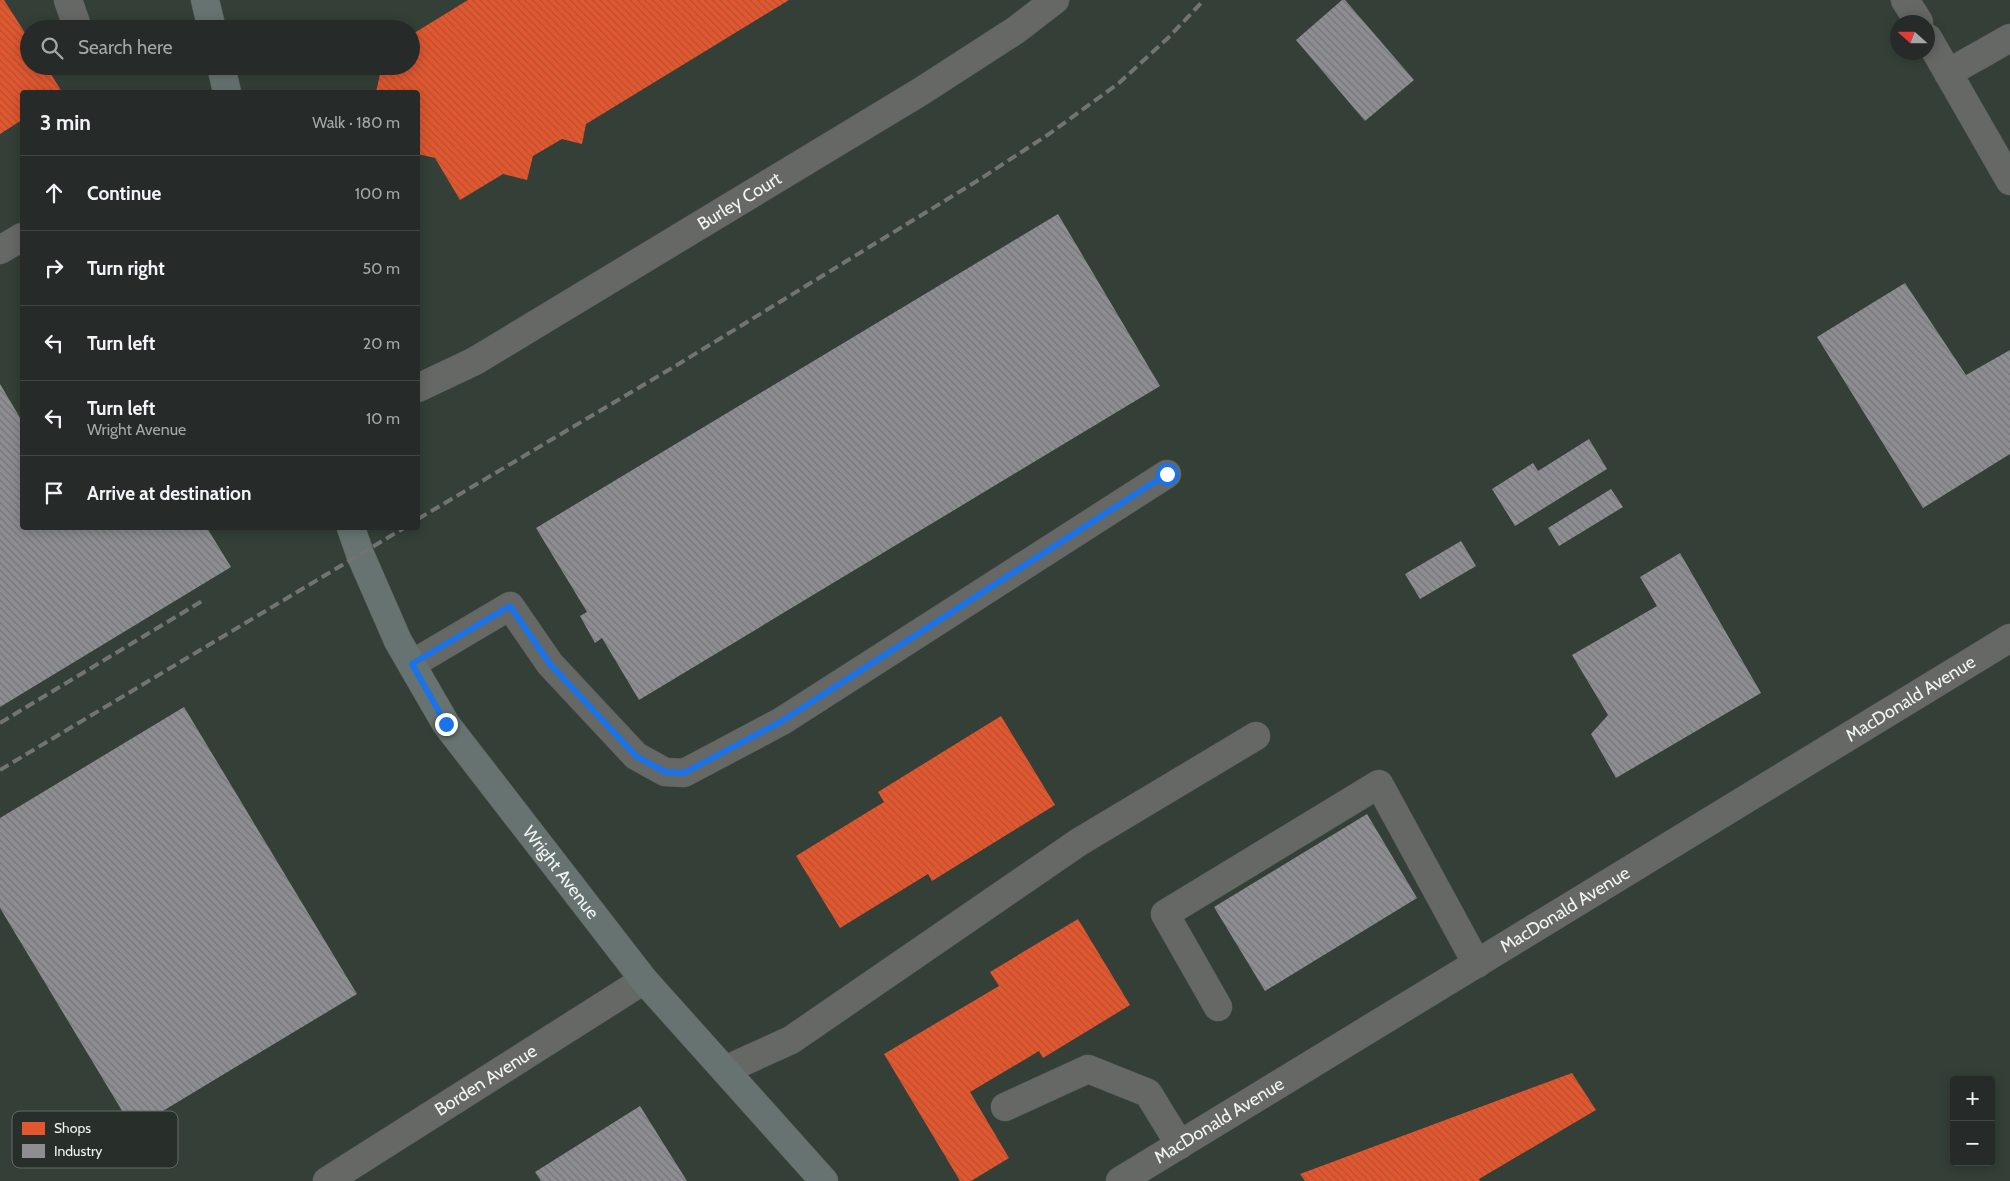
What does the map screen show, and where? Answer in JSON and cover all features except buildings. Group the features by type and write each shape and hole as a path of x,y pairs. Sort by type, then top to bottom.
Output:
{"main road":[{"path":"205,0 210,20"},
{"path":"223,75 227,90"},
{"name":"Wright Avenue","path":"352,530 360,554 398,640 446,724 644,980 824,1181"}],"street":[{"path":"68,0 75,20"},
{"name":"Burley Court","path":"420,387 475,361 920,92 1016,30 1055,0"},
{"path":"1905,0 1914,15"},
{"path":"1948,73 2010,38"},
{"path":"1935,50 2010,181"},
{"path":"0,250 20,238"},
{"path":"412,664 510,606 550,664 636,756 665,772 684,773 782,721 1167,474"},
{"name":"MacDonald Avenue","path":"1120,1181 2010,638"},
{"path":"725,1070 791,1040 1079,842 1256,736"},
{"path":"1218,1007 1165,914 1379,784 1477,964"},
{"name":"Borden Avenue","path":"327,1181 644,980"},
{"path":"1005,1107 1088,1069 1148,1093 1180,1145"}],"shaded area":[{"path":"0,0 2010,0 2010,1181 0,1181"}],"railway":[{"path":"420,518 677,365 977,181 1049,134 1119,83 1169,37 1204,0"},
{"path":"0,770 401,530"},
{"path":"0,723 202,601"}],"route":[{"path":"446,724 412,664 510,606 550,664 636,756 665,772 684,773 782,721 1167,474"}]}
